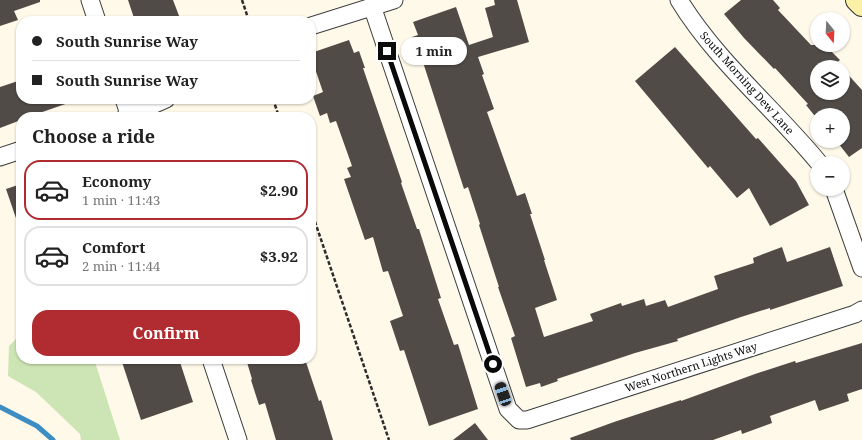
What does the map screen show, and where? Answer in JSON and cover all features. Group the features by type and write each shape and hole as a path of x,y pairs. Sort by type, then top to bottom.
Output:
{"street":[{"path":"90,0 95,16"},
{"path":"316,24 394,0"},
{"name":"South Morning Dew Lane","path":"679,0 692,21 713,48 812,156"},
{"path":"857,0 862,5"},
{"name":"West Northern Lights Way","path":"372,6 508,409 519,420 527,420 855,314 862,310"},
{"path":"139,112 155,104"},
{"path":"0,157 16,152"},
{"path":"836,196 862,268"},
{"path":"213,364 238,440"}],"path":[{"path":"242,0 247,16"},
{"path":"316,225 389,440"}],"green space":[{"path":"16,339 16,364 96,364 120,440 81,440 80,434 36,392 8,376 9,346"}],"building":[{"path":"0,0 40,0 40,2 14,11 16,21 0,26"},
{"path":"128,0 173,0 179,16 133,16"},
{"path":"494,0 517,0 529,42 478,57 484,74 482,75 494,109 487,112 517,196 525,193 532,214 530,214 557,300 535,308 544,337 593,321 590,314 621,303 622,306 644,299 646,306 665,300 668,307 718,289 714,276 754,263 753,258 782,247 787,262 830,247 843,286 770,310 770,308 741,317 677,339 678,341 635,353 557,379 558,381 541,387 540,383 526,387 511,338 515,336 498,287 468,187 464,189 420,53 418,54 412,37 418,35 413,22 456,7 469,45 493,37 485,8 495,5"},
{"path":"741,0 773,0 780,8 778,10 810,44 810,52 832,52 840,60 810,60 810,100 850,100 850,77 862,90 862,148 850,156 842,148 850,148 850,108 810,108 810,110 806,105 808,104 775,68 774,69 744,38 724,14"},
{"path":"349,40 354,53 359,51 365,68 363,68 402,182 401,183 417,229 419,229 441,298 438,299 454,345 458,344 478,409 429,426 404,350 400,351 390,321 403,316 388,271 383,272 373,237 365,240 344,179 351,177 347,168 352,166 336,121 330,123 327,113 320,116 316,104 316,95 323,92 316,72 316,51"},
{"path":"675,47 756,139 758,138 796,181 809,205 770,226 749,188 737,198 710,166 708,168 635,81"},
{"path":"16,82 16,104 65,104 42,112 16,112 16,122 0,128 0,87"},
{"path":"16,186 16,218 6,189"},
{"path":"862,343 862,389 847,394 849,401 819,411 815,400 770,416 772,423 742,434 741,430 713,440 571,440 570,438 614,422 681,401 755,374 795,361 796,363"},
{"path":"123,364 181,364 193,402 141,420"},
{"path":"248,364 307,364 319,401 321,400 333,440 276,440 265,403 259,405 251,380"},
{"path":"475,423 488,440 453,440"}],"waterway":[{"path":"0,407 37,426 53,440"}],"route":[{"path":"387,51 493,364"}]}
